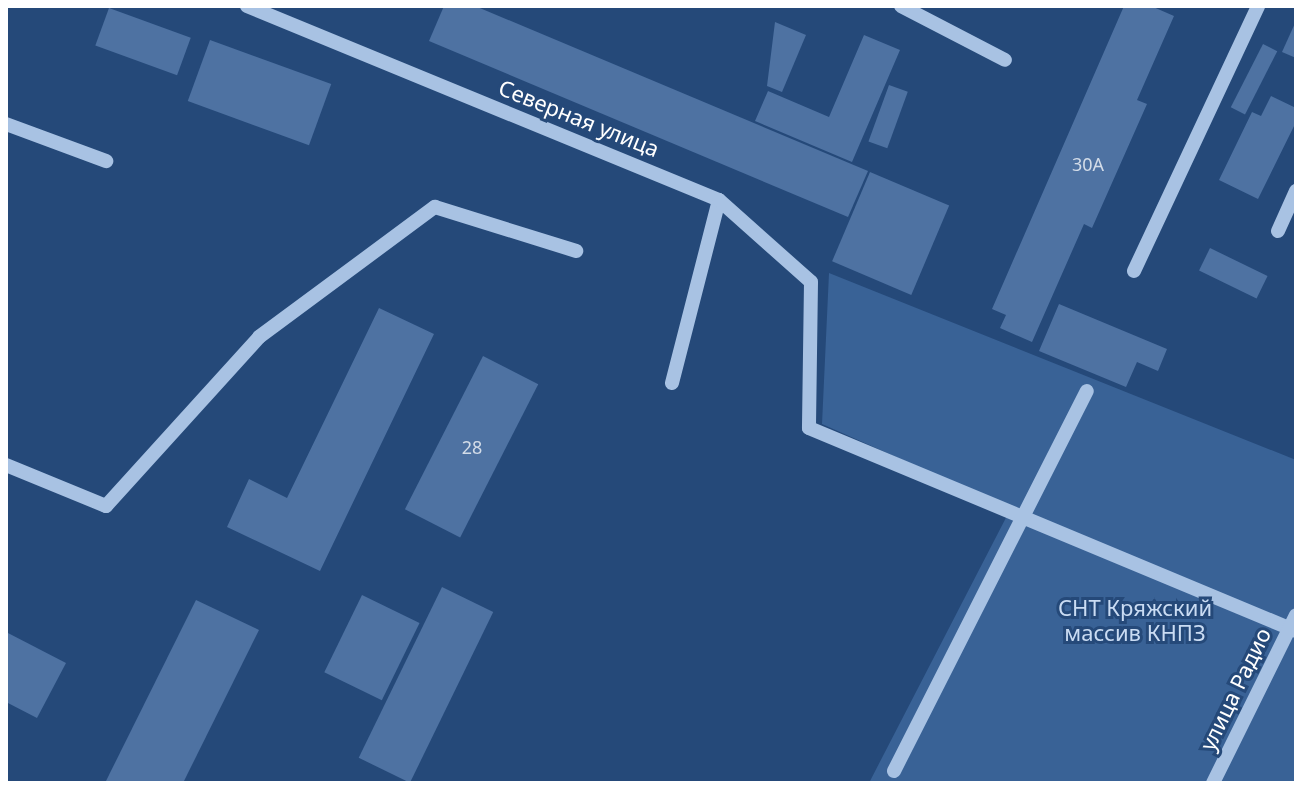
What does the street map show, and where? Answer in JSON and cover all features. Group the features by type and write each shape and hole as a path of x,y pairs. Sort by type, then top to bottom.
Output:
{"street":[{"name":"Северная улица","path":"247,6 719,200 811,282 809,428 1020,520"},
{"path":"901,6 1005,60"},
{"path":"1134,271 1258,6"},
{"path":"6,124 106,161"},
{"path":"1278,231 1296,191"},
{"path":"672,383 719,200"},
{"path":"6,465 106,506 259,337 435,207 576,251"},
{"path":"894,771 1087,391"},
{"path":"1020,520 1294,625"},
{"name":"улица Радио","path":"1213,783 1294,625"}],"green space":[{"name":"СНТ Кряжский массив КНПЗ","path":"829,273 1296,460 1296,783 869,783 1011,508 822,424"}],"building":[{"path":"444,6 475,6 868,171 848,217 429,41"},
{"path":"1124,6 1151,6 1174,16 1137,100 1147,104 1092,228 1084,224 1032,342 1000,328 1006,315 992,309"},
{"path":"109,8 191,38 177,75 95,46"},
{"path":"1296,21 1296,58 1282,52"},
{"path":"775,22 806,35 782,92 767,86"},
{"path":"864,35 900,50 852,162 755,121 768,91 829,117"},
{"path":"210,40 331,84 309,145 188,101"},
{"path":"1263,44 1277,51 1245,115 1231,107"},
{"path":"889,85 908,92 887,148 868,141"},
{"path":"1271,96 1296,108 1296,122 1258,199 1219,180 1252,112 1261,116"},
{"path":"870,172 949,206 911,295 832,261"},
{"path":"1210,248 1268,276 1257,299 1199,270"},
{"path":"1059,304 1167,349 1158,371 1137,362 1126,387 1039,351"},
{"path":"379,308 434,334 320,571 227,527 249,479 287,498"},
{"path":"483,356 538,384 460,537 405,509"},
{"path":"442,587 493,612 410,783 359,758"},
{"path":"362,595 420,623 382,700 324,672"},
{"path":"196,600 259,630 183,783 105,783"},
{"path":"6,632 66,663 37,718 6,702"}]}
